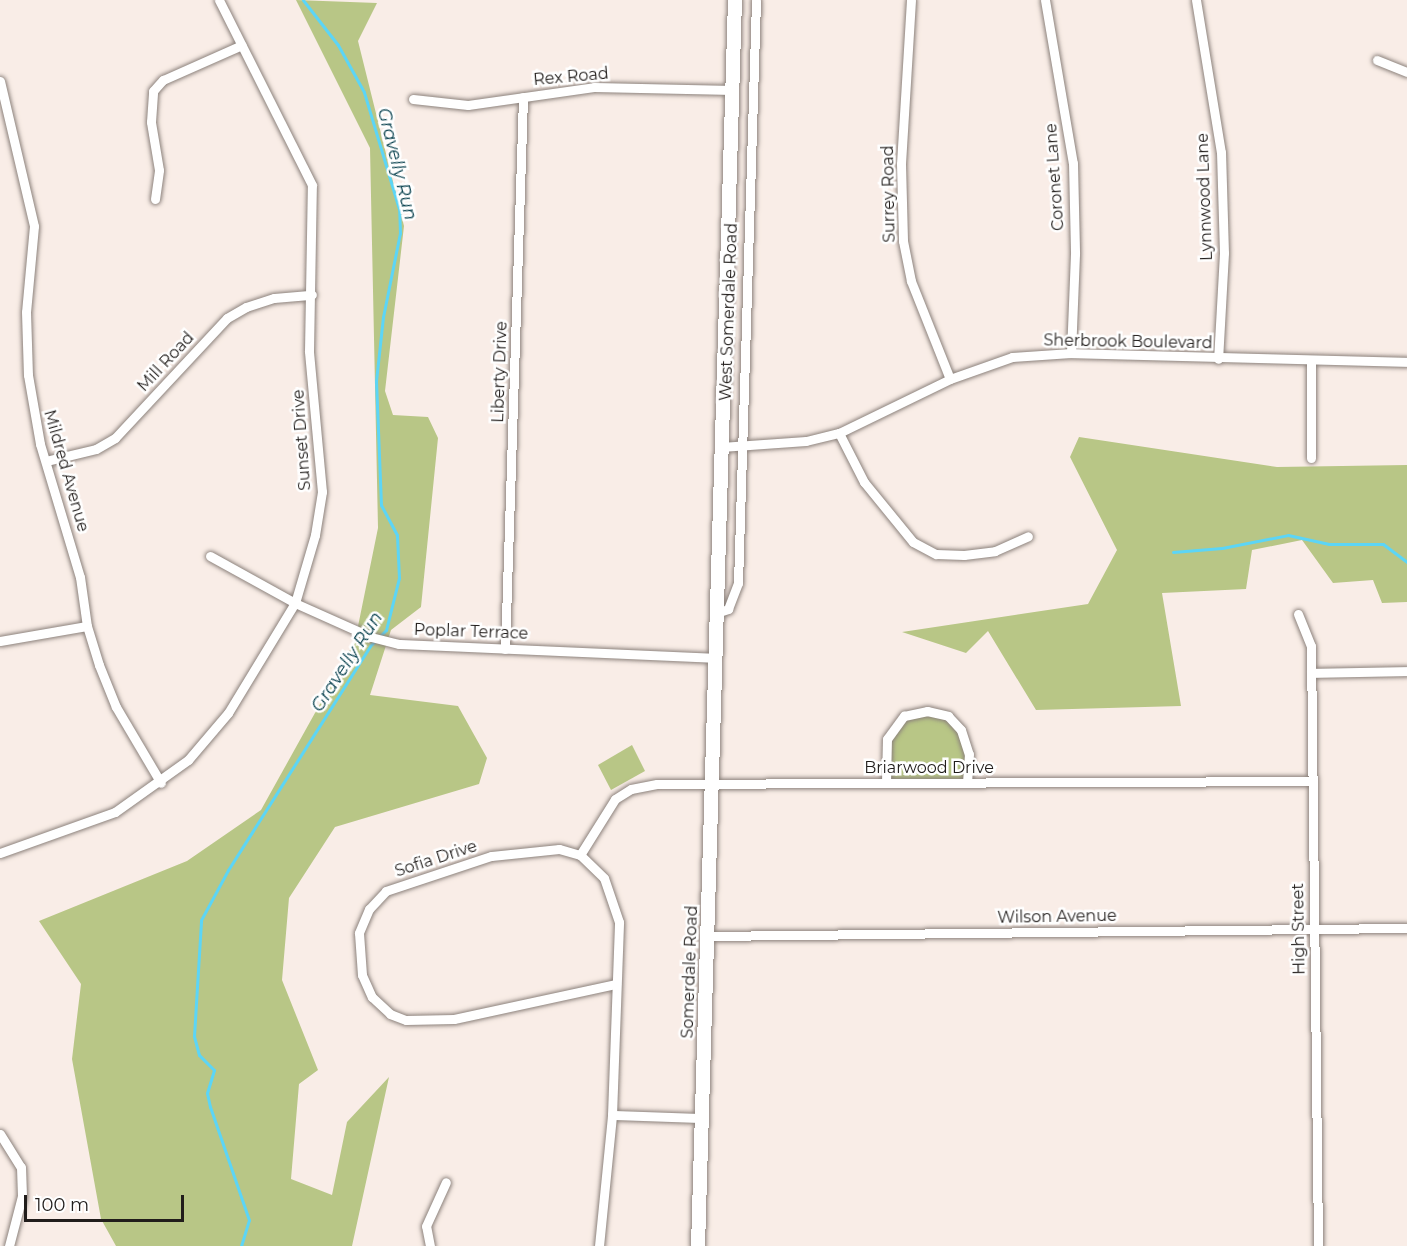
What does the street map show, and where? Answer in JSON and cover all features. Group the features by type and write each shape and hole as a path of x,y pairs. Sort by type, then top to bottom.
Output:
{"main road":[{"name":"West Somerdale Road","path":"716,700 714,658 735,0"},
{"name":"Somerdale Road","path":"698,1246 716,700"}],"street":[{"name":"Sunset Drive","path":"0,853 85,825 161,783 188,760 228,713 295,603 322,492 309,351 312,295 312,185 219,0"},
{"name":"West Somerdale Road","path":"716,613 728,609 738,583 740,446 756,0"},
{"name":"Surrey Road","path":"912,0 901,164 903,241 911,280 950,380"},
{"name":"Coronet Lane","path":"1045,0 1073,164 1075,254 1071,352"},
{"name":"Lynnwood Lane","path":"1196,0 1221,152 1224,253 1218,359"},
{"path":"155,199 159,170 150,122 153,91 163,80 242,45"},
{"path":"1377,60 1407,72"},
{"name":"Mildred Avenue","path":"0,81 34,226 26,312 28,375 46,461 80,577 87,626 116,707 161,783"},
{"name":"Rex Road","path":"413,99 468,105 594,87 733,90"},
{"name":"Liberty Drive","path":"505,649 523,97"},
{"name":"Mill Road","path":"46,461 96,449 115,438 227,318 246,307 273,298 312,295"},
{"name":"Sherbrook Boulevard","path":"721,447 806,441 839,433 950,380 1012,357 1071,352 1218,359 1407,362"},
{"path":"1311,360 1311,458"},
{"path":"839,433 864,482 913,542 936,554 963,555 995,551 1029,536"},
{"name":"Poplar Terrace","path":"210,556 295,603 371,637 399,644 714,658"},
{"name":"High Street","path":"1298,614 1311,646 1318,1246"},
{"path":"0,641 87,626"},
{"path":"1311,673 1407,671"},
{"path":"886,782 887,739 904,716 927,711 948,716 961,730 969,754 967,782"},
{"name":"Briarwood Drive","path":"580,855 615,799 631,789 713,782 1312,781"},
{"name":"Sofia Drive","path":"580,855 559,849 502,855 386,891 369,909 359,933 362,975 372,997 390,1014 423,1022 616,984"},
{"path":"580,855 604,878 614,897 619,922 612,1115 605,1204 599,1246"},
{"name":"Wilson Avenue","path":"708,936 1407,928"},
{"path":"612,1115 702,1119"},
{"path":"0,1134 21,1167 22,1196 9,1246"},
{"path":"430,1246 426,1226 446,1182"}],"green space":[{"path":"296,0 377,3 358,41 404,226 385,391 393,415 428,417 438,438 421,607 391,630 370,695 458,706 487,758 479,784 335,827 289,898 282,980 318,1070 299,1084 291,1179 332,1195 347,1122 389,1077 352,1246 116,1246 101,1219 72,1059 81,984 39,921 187,861 261,810 355,641 378,528 370,148"},
{"path":"1079,437 1277,467 1407,465 1407,602 1382,603 1373,580 1333,583 1302,540 1252,550 1246,589 1162,593 1181,706 1036,710 988,631 966,653 902,632 1088,604 1117,550 1070,457"},
{"path":"940,713 966,738 967,782 886,782 886,750 904,716"},
{"path":"632,745 645,771 611,790 598,765"}],"waterway":[{"name":"Gravelly Run","path":"241,1246 249,1220 210,1107 207,1093 214,1070 199,1055 194,1036 201,920 228,870 370,646 386,630 399,578 397,535 381,505 376,381 383,317 400,233 399,209 364,92 338,45 303,0"},
{"path":"1173,552 1222,548 1288,535 1329,544 1383,544 1407,562"}]}
